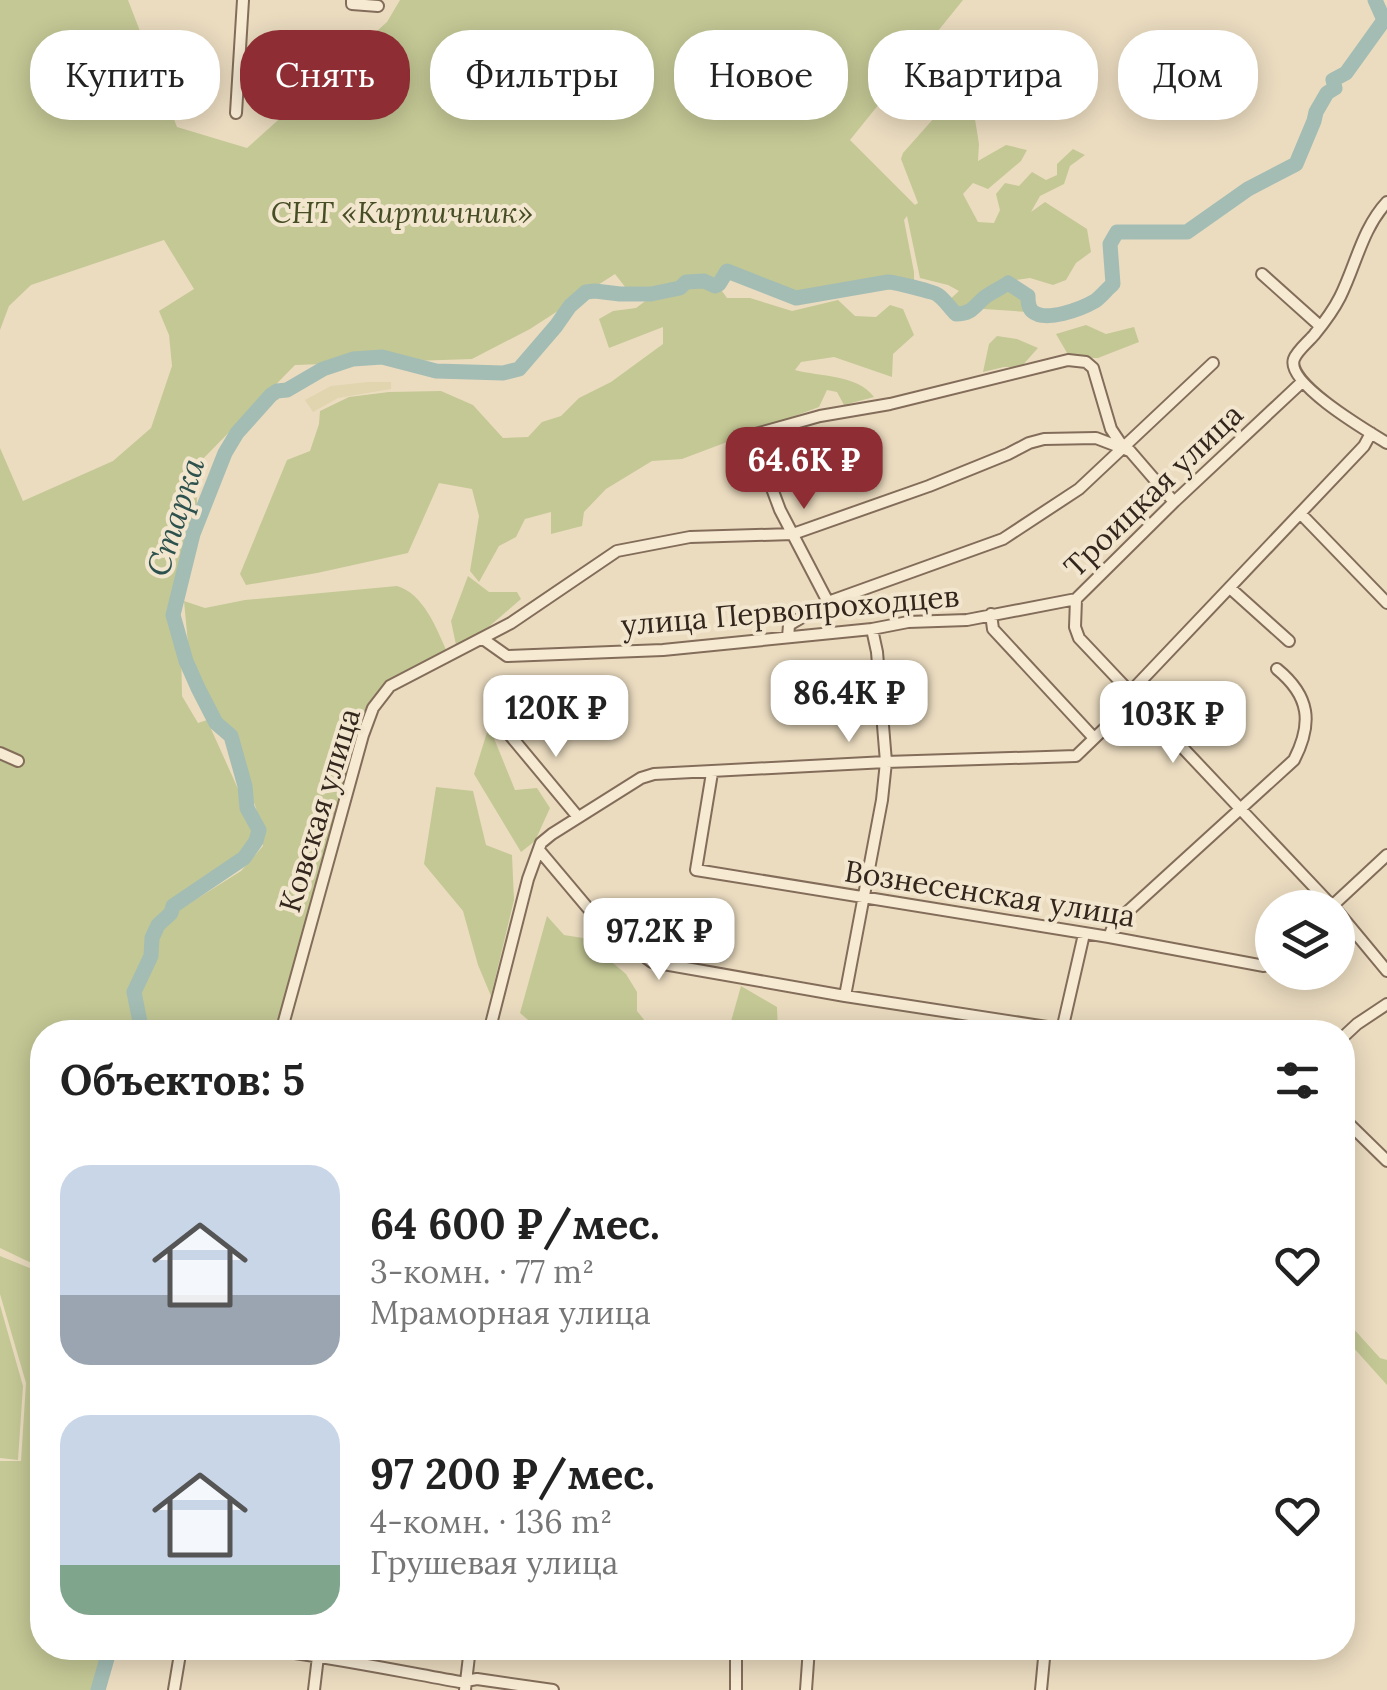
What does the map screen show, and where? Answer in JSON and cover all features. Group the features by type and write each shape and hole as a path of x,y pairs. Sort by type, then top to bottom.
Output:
{"street":[{"path":"236,114 243,0"},
{"path":"352,0 352,4 378,6"},
{"path":"1387,202 1374,218 1339,299 1294,358 1302,382 1356,426 1387,443"},
{"path":"1262,274 1320,326"},
{"path":"828,602 780,510 752,434 1068,360 1086,362 1093,368 1112,429 1123,448"},
{"path":"788,637 789,625 828,602 1003,540 1079,490 1212,363"},
{"name":"Троицкая улица","path":"1302,382 1076,599 1075,627 1079,638 1317,890"},
{"path":"491,1020 538,850 552,834 641,778 654,774 1076,756 1136,698 1137,685 1302,514 1371,434"},
{"path":"793,534 929,486 1044,439 1096,438 1130,451 1174,502"},
{"path":"1302,514 1387,603"},
{"name":"Ковская улица","path":"284,1020 373,708 390,686 512,623 617,552 690,537 793,534"},
{"path":"1230,588 1288,642"},
{"name":"улица Первопроходцев","path":"483,640 507,656 663,650 908,622 967,620 1076,599"},
{"path":"991,614 994,629 1094,738"},
{"path":"845,996 886,762 872,629"},
{"path":"1108,937 1114,924 1294,760 1304,741 1307,713 1295,684 1278,669"},
{"path":"504,728 578,817"},
{"path":"0,753 18,761"},
{"name":"Вознесенская улица","path":"712,773 696,870 1255,964"},
{"path":"538,850 615,935 652,962 998,1020"},
{"path":"1352,890 1387,855"},
{"name":"Троицкая улица","path":"1355,933 1387,971"},
{"path":"1064,1020 1084,934"},
{"path":"1355,1027 1386,1006"},
{"path":"1355,1130 1387,1161"},
{"path":"174,1690 178,1660"},
{"path":"314,1690 317,1660"},
{"path":"359,1660 466,1685"},
{"path":"466,1685 469,1660"},
{"path":"736,1660 736,1690"},
{"path":"806,1690 809,1660"},
{"path":"1041,1690 1045,1660"},
{"path":"466,1685 477,1679 553,1690"}],"shaded area":[{"path":"391,382 391,389 338,398 313,412 305,400 331,386"}],"green space":[{"name":"СНТ «Кирпичник»","path":"0,0 128,0 140,30 30,30 30,120 174,120 177,127 247,148 278,120 410,120 410,30 378,30 400,0 963,0 939,30 868,30 868,118 850,140 915,205 918,203 901,159 932,120 975,120 978,161 1006,145 1027,150 1021,161 988,189 973,183 963,194 978,222 994,223 1000,210 996,194 1005,183 1019,186 1032,172 1046,180 1057,175 1057,164 1073,149 1085,155 1070,166 1064,184 1040,196 1031,212 1045,202 1087,229 1091,252 1076,263 1066,280 1053,285 1030,278 1008,281 979,297 971,309 957,313 947,302 959,291 920,278 907,216 904,220 914,287 889,278 796,298 727,271 715,286 698,282 662,291 629,292 615,274 530,329 472,359 295,365 195,467 198,519 180,594 182,696 198,723 207,720 239,791 245,786 247,808 259,830 244,858 173,906 159,924 149,961 136,988 136,1000 152,957 159,926 241,871 263,846 260,821 235,734 219,720 189,654 184,601 205,608 245,600 397,586 422,604 447,652 389,683 369,707 281,1020 30,1020 30,1262 0,1248 0,448 23,501 113,461 151,428 172,366 169,335 159,311 194,289 164,240 31,285 9,306 0,330"},
{"path":"1008,284 1027,297 1027,312 979,307 985,298"},
{"path":"686,286 703,286 722,291 727,298 750,298 792,311 838,300 855,316 876,317 890,305 903,309 914,335 893,354 892,377 834,357 801,362 795,370 848,380 874,397 844,405 837,392 827,390 819,407 742,433 682,459 652,461 606,489 584,512 582,526 551,534 551,512 525,519 516,537 499,546 479,582 470,571 479,516 472,489 439,483 408,553 246,585 240,574 287,460 310,451 320,411 349,397 441,391 473,405 503,438 528,437 542,422 561,416 579,398 611,382 663,344 663,327 609,348 599,319 613,311 636,308 648,299 682,292"},
{"path":"1086,325 1106,334 1134,327 1139,342 1098,358 1070,358 1056,334"},
{"path":"997,336 1038,348 1021,367 983,372 989,344"},
{"path":"468,576 489,592 517,592 521,599 478,636 456,645 451,621"},
{"path":"489,726 515,790 537,788 550,808 535,841 521,852 474,774"},
{"path":"436,787 473,791 486,845 512,855 514,900 491,996 463,911 424,864"},
{"path":"547,916 564,935 583,938 626,974 637,992 637,1011 644,1020 528,1020 520,1013"},
{"path":"741,986 777,1007 778,1020 731,1020"},
{"path":"0,1256 30,1268 30,1660 101,1660 92,1690 0,1690 0,1461 21,1461 26,1383 0,1294"},
{"path":"0,1305 23,1386 18,1460 0,1458"},
{"path":"1355,1330 1380,1358 1387,1360 1387,1385 1355,1349"}],"waterway":[{"name":"Старка","path":"140,1020 134,992 151,956 158,925 173,906 244,858 259,830 247,808 231,736 216,723 198,688 173,615 193,534 225,453 237,433 271,395 353,359 382,357 436,371 503,373 519,369 586,292 651,294 680,288 686,282 704,281 715,286 727,271 796,298 892,282 935,294 956,314 969,311 1008,283 1028,296 1030,308 1038,314 1072,311 1095,301 1113,284 1110,244 1117,232 1187,232 1248,189 1296,164 1316,112 1327,93 1335,88 1333,80 1346,73 1384,20 1375,0"},
{"name":"Старка","path":"98,1690 107,1660"}]}
